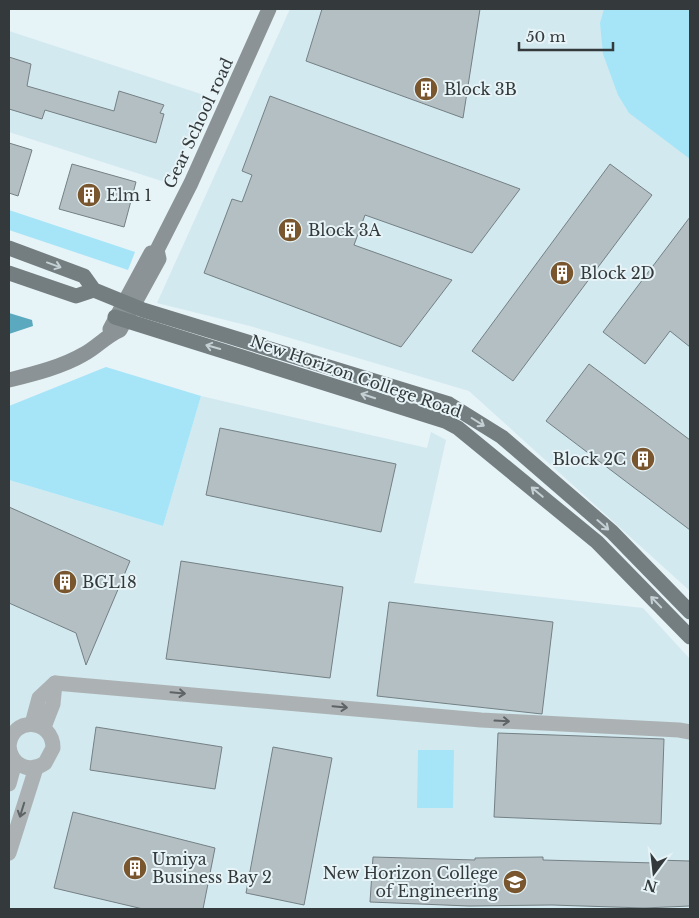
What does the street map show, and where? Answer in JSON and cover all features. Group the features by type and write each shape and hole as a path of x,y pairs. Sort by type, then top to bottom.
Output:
{"main road":[{"name":"Gear School road","path":"9,380 31,374 83,354 109,335 120,330 120,319 159,259 157,250 191,183 269,9"},
{"path":"9,248 84,276 94,290 76,296 9,273"},
{"name":"New Horizon College Road","path":"94,290 129,305 449,404 502,436 612,532 690,612"},
{"name":"New Horizon College Road","path":"120,319 244,356 445,421 458,428 597,542 690,637"}],"street":[{"path":"38,726 39,698 56,683 481,720 685,731"},
{"path":"9,784 14,766 10,750 12,734 18,728 38,726 50,734 54,748 49,760 36,768 25,768 10,750"},
{"path":"9,853 36,768"}],"shaded area":[{"path":"290,9 690,9 690,591 469,391 250,326 157,303"},
{"path":"604,9 690,9 690,159 629,113 618,95 603,54 600,23"},
{"path":"9,31 210,97 168,183 9,132"},
{"path":"9,210 135,252 128,270 9,230"},
{"path":"9,313 32,320 33,326 9,334"},
{"path":"106,367 201,396 163,526 9,480 9,406"},
{"path":"201,396 427,448 431,432 446,440 414,583 643,608 690,659 690,909 9,909 9,480 163,526"},
{"path":"418,750 454,750 453,808 417,808"}],"building":[{"name":"Block 3B","path":"322,9 480,9 463,118 306,61"},
{"path":"9,57 31,64 27,86 114,111 119,91 164,105 160,113 164,114 156,143 45,110 42,119 9,109"},
{"name":"Block 3A","path":"270,96 520,189 472,253 365,215 354,245 452,280 401,347 204,273 232,199 242,202 252,175 242,171"},
{"path":"9,143 32,150 18,196 9,193"},
{"name":"Elm 1","path":"72,164 136,182 124,227 59,209"},
{"name":"Block 2D","path":"610,164 652,195 513,381 472,351"},
{"path":"690,217 690,347 670,331 645,364 603,332"},
{"name":"Block 2C","path":"589,364 690,440 690,530 546,421"},
{"path":"220,428 396,464 381,532 206,495"},
{"name":"BGL18","path":"9,507 130,561 86,665 76,633 9,603"},
{"path":"181,561 343,587 330,678 166,659"},
{"path":"389,602 553,622 542,714 377,696"},
{"path":"96,727 222,747 215,789 90,770"},
{"path":"498,733 664,739 661,824 494,817"},
{"path":"273,747 332,758 304,905 246,893"},
{"name":"Umiya Business Bay 2","path":"73,812 215,848 203,909 143,909 54,888"},
{"name":"New Horizon College of Engineering","path":"373,857 475,860 475,858 543,857 543,860 655,863 656,860 690,861 690,906 644,908 552,905 469,906 370,902"}],"place":[{"name":"Block 3B","path":"426,89"},
{"name":"Elm 1","path":"89,195"},
{"name":"Block 3A","path":"290,230"},
{"name":"Block 2D","path":"562,273"},
{"name":"Block 2C","path":"643,459"},
{"name":"BGL18","path":"65,582"},
{"name":"Umiya Business Bay 2","path":"135,868"},
{"name":"New Horizon College of Engineering","path":"515,882"}]}
